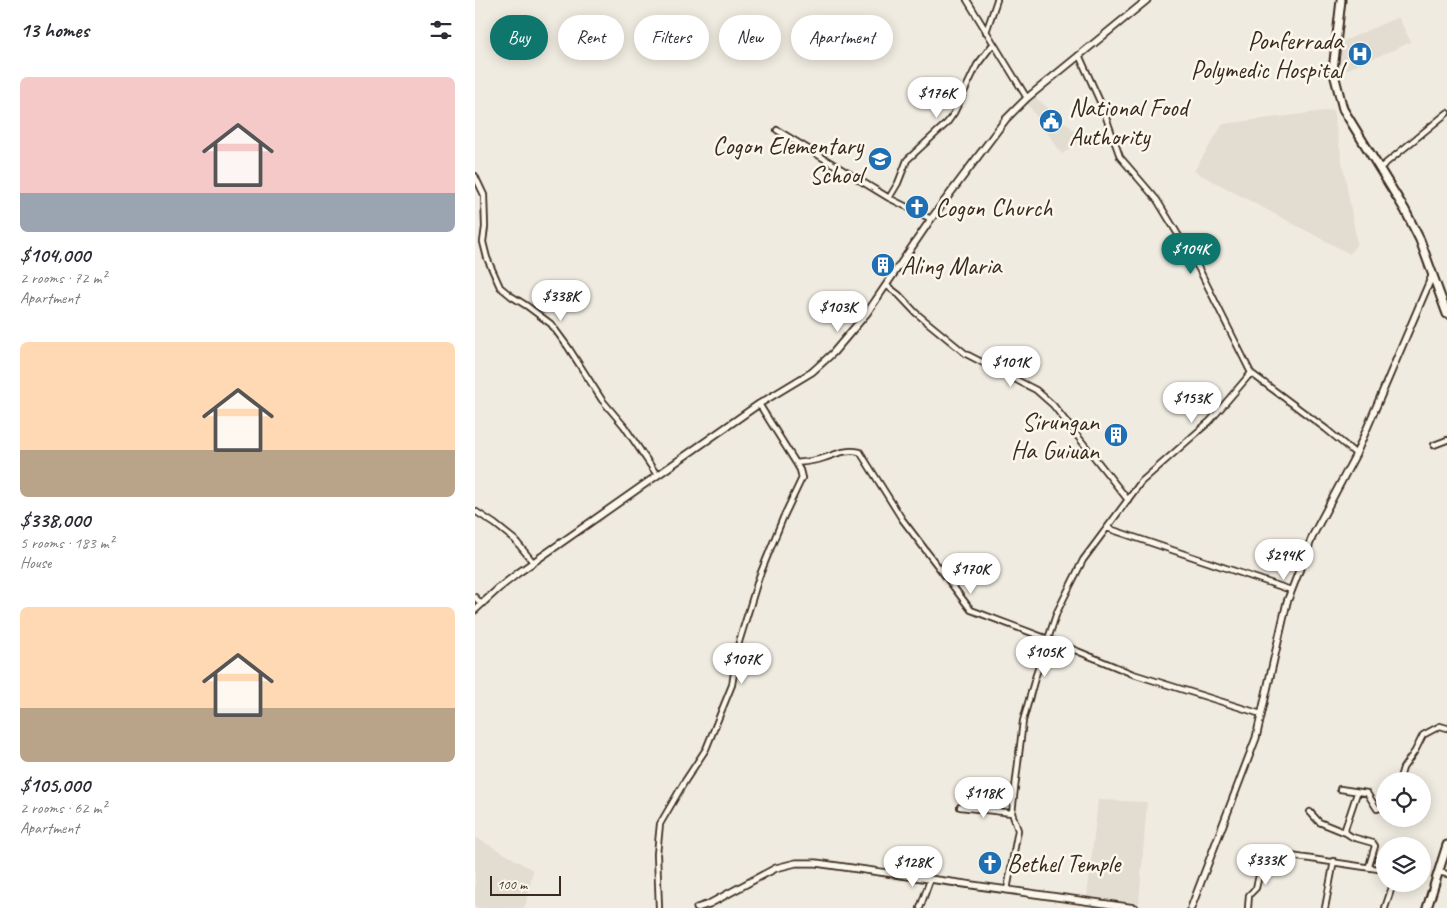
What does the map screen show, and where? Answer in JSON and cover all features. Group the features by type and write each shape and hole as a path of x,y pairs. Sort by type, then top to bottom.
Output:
{"main road":[{"path":"1341,0 1333,70 1343,109 1405,210 1420,240 1447,314"},
{"path":"1427,908 1447,845"}],"street":[{"path":"967,0 1027,98"},
{"path":"986,32 997,0"},
{"path":"475,610 499,588 533,562 759,404 812,372 833,354 851,334 931,219 1006,119 1027,98 1147,0"},
{"path":"889,198 898,183 907,160 950,118 977,64 993,44"},
{"path":"1079,55 1102,106 1120,157 1157,200 1199,269 1251,373 1326,429 1355,454"},
{"path":"1380,168 1447,113"},
{"path":"777,130 889,198 931,219"},
{"path":"475,176 484,195 485,227 483,242 487,258 501,286 511,296 551,324 602,400 624,426 657,475"},
{"path":"1191,908 1256,738 1291,590 1313,535 1355,454 1432,276"},
{"path":"886,285 899,295 916,313 966,354 1036,390 1053,405 1128,500"},
{"path":"1007,890 1019,830 1012,813 1023,721 1057,612 1083,560 1141,482 1210,421 1251,373"},
{"path":"659,908 657,854 660,824 706,749 732,686 739,642 759,577 802,478 796,463 759,404"},
{"path":"1434,445 1447,440"},
{"path":"796,463 823,458 843,451 860,452 902,519 971,610 1133,674 1261,714"},
{"path":"800,470 805,462"},
{"path":"475,511 515,540 533,562"},
{"path":"1107,528 1291,590"},
{"path":"475,597 481,604"},
{"path":"1402,772 1423,736 1440,726 1447,728"},
{"path":"1340,789 1367,793 1376,807"},
{"path":"1346,833 1345,829 1357,793"},
{"path":"960,806 1012,813"},
{"path":"1310,812 1319,822 1352,837 1373,843 1375,846 1369,866"},
{"path":"1291,856 1376,868"},
{"path":"1248,908 1250,893 1255,888 1263,859"},
{"path":"1325,908 1335,861"},
{"path":"697,908 709,904 776,868 797,863 856,868 1135,908"},
{"path":"1438,872 1447,874"},
{"path":"920,908 930,880"},
{"path":"1385,908 1390,892"}],"shaded area":[{"name":"Ponferrada Polymedic Hospital","path":"1398,17 1411,42 1337,74 1336,65 1339,43"},
{"name":"National Food Authority","path":"1034,96 1084,139 1062,154 1027,103"},
{"path":"1333,110 1357,243 1350,254 1194,171 1223,124"},
{"path":"1098,800 1147,802 1139,903 1087,897"},
{"path":"475,837 533,870 526,903 523,908 475,908"}],"place":[{"name":"Ponferrada Polymedic Hospital","path":"1360,54"},
{"name":"National Food Authority","path":"1051,121"},
{"name":"Cogon Elementary School","path":"880,159"},
{"name":"Cogon Church","path":"917,207"},
{"name":"Aling Maria","path":"883,265"},
{"name":"Sirungan Ha Guiuan","path":"1116,435"},
{"name":"Bethel Temple","path":"990,863"}]}
